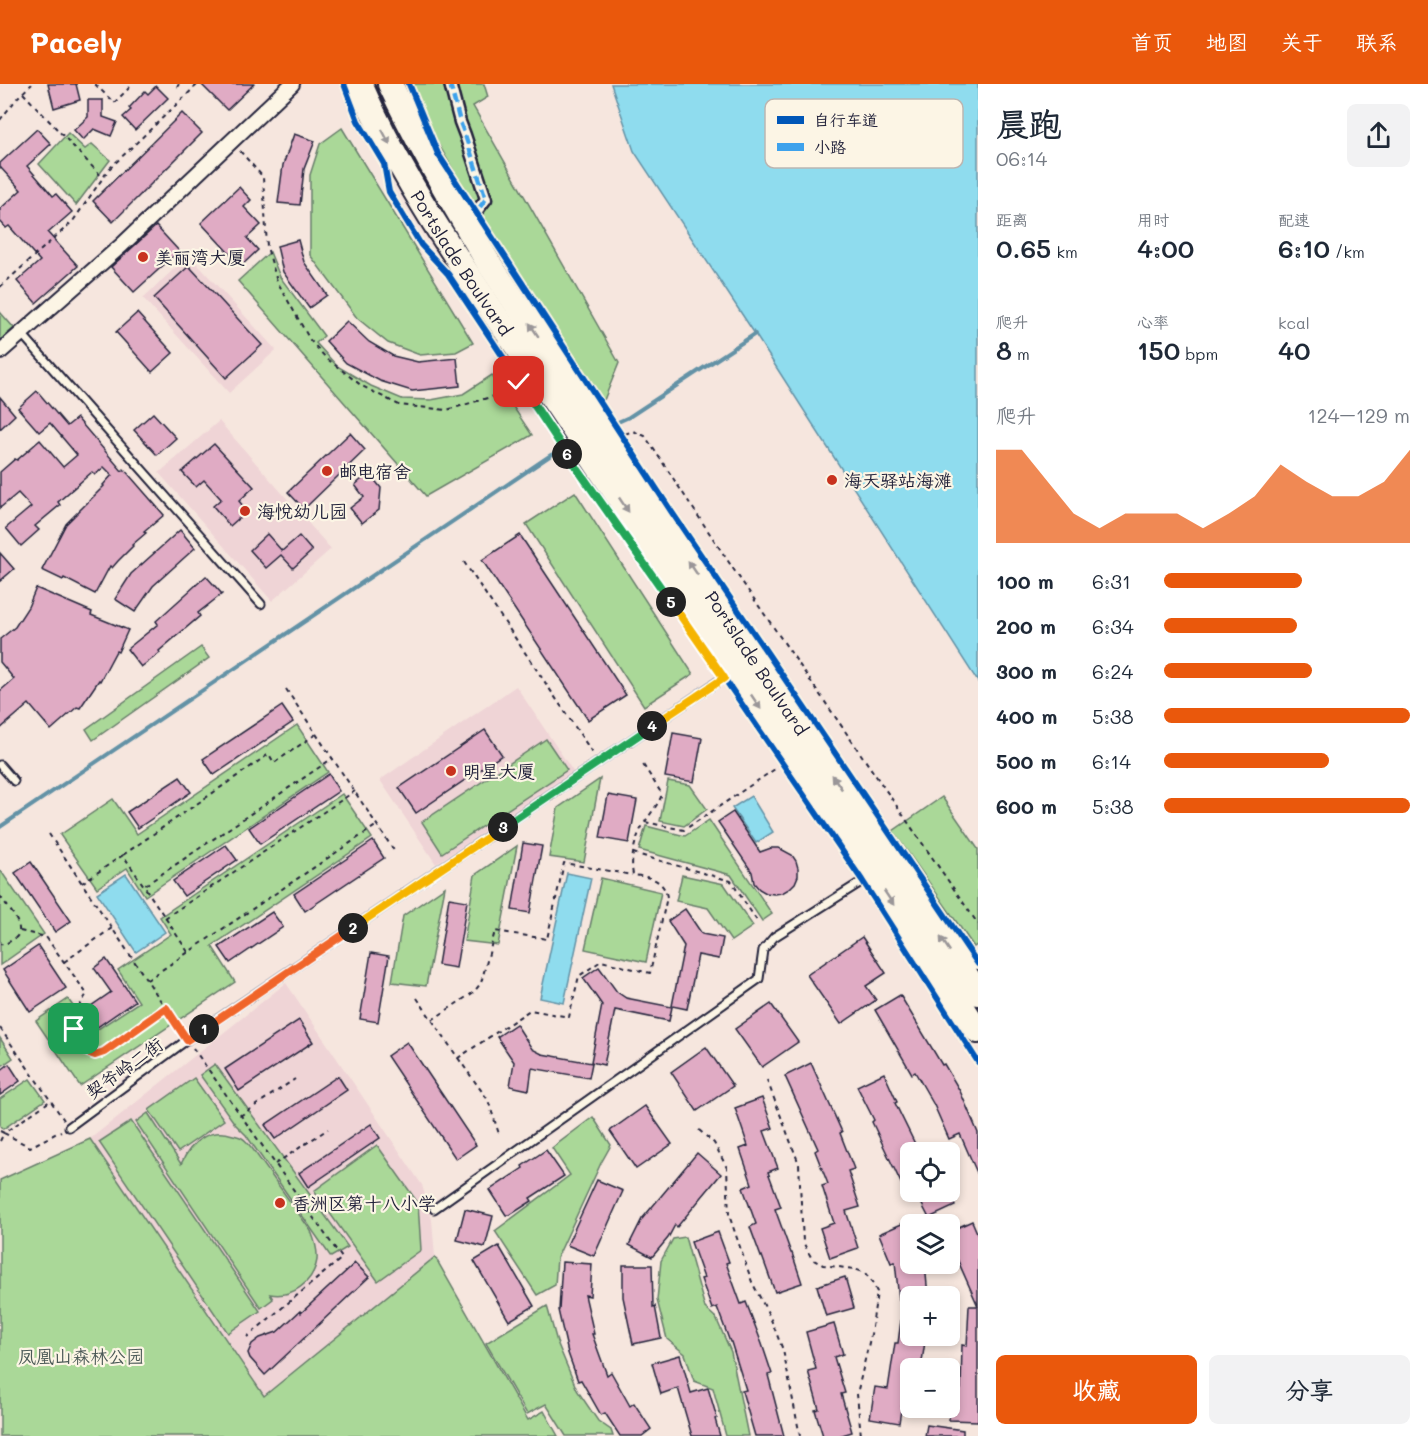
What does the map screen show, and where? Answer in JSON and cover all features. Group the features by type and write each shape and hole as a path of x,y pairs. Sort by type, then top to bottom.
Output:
{"highway":[{"name":"Portslade Boulvard","path":"360,84 385,135 469,276 580,420 613,441 978,993"},
{"name":"Portslade Boulvard","path":"390,84 430,165 580,420"},
{"name":"Portslade Boulvard","path":"613,441 734,670 978,1031"}],"street":[{"path":"0,352 122,245 292,84"},
{"path":"450,84 460,122 486,199 476,212"}],"lane":[{"path":"22,334 261,604"},
{"name":"契爷岭二街","path":"69,1127 187,1040 734,670"},
{"path":"0,765 14,782"},
{"path":"434,1209 759,979 764,950 774,937 873,874"}],"path":[{"path":"0,120 32,84"},
{"path":"95,84 114,103 133,84"},
{"path":"0,287 73,221 109,169 198,84"},
{"path":"23,93 103,178"},
{"path":"231,143 263,177 267,247 277,281 310,340 326,358 362,386 399,405 447,410 494,396"},
{"path":"613,441 633,431 645,436 734,570 978,924"},
{"path":"465,562 599,762"},
{"path":"286,689 395,852"},
{"path":"82,883 269,754 274,763 316,734"},
{"path":"144,885 333,758"},
{"path":"633,875 631,865 633,853 645,822 661,797 660,790 642,763"},
{"path":"645,822 684,830 783,764"},
{"path":"165,918 355,792"},
{"path":"147,980 377,825"},
{"path":"49,834 187,1040 342,1258 247,1338"},
{"path":"633,853 731,880 757,921"},
{"path":"123,855 188,952"},
{"path":"432,1020 474,992 481,982 495,931 547,939 564,863 652,877 658,880 666,891 650,973 601,961 579,976 569,1017 530,1010 458,1058"},
{"path":"0,896 17,920 20,931 18,936 4,945 0,944"},
{"path":"64,962 112,928"},
{"path":"20,931 46,937 87,994 80,1003 74,1029 76,1039 86,1052 95,1055 104,1052 166,1008"},
{"path":"417,998 488,1100 500,1134"},
{"path":"0,1029 69,1127 30,1147 0,1131"},
{"path":"0,1041 6,1037"},
{"path":"240,1116 295,1079"},
{"path":"767,1080 798,1164 803,1242 812,1259 822,1266 854,1269 865,1273 873,1282 877,1292 871,1334 857,1394 861,1436"},
{"path":"0,1141 4,1133 50,1101"},
{"path":"275,1164 328,1129"},
{"path":"699,1130 714,1143 727,1168 729,1215 752,1282 770,1317 783,1350 800,1436"}],"shaded area":[{"path":"189,255 276,350 229,393 143,298"},
{"name":"海悦幼儿园","path":"219,421 331,549 272,601 159,473"},
{"path":"516,686 574,773 436,864 380,780"},
{"name":"香洲区第十八小学","path":"286,983 422,1185 432,1220 435,1257 264,1396 90,1139"}],"green space":[{"path":"409,84 484,84 488,97 473,106 619,363 602,405 446,175 454,171 425,121"},
{"path":"342,128 473,343 456,352 420,355 388,343 357,318 310,255 310,175 320,144"},
{"path":"68,133 85,149 92,144 110,160 76,205 39,164"},
{"path":"270,252 280,277 324,336 316,343 337,366 371,386 402,399 431,400 463,394 492,375 532,435 426,496 238,281"},
{"path":"0,312 14,328 0,340"},
{"path":"575,492 693,674 644,706 526,524"},
{"path":"201,647 209,658 93,740 86,729"},
{"path":"297,725 328,772 145,896 127,868 97,888 60,835 113,799 137,834"},
{"path":"546,739 567,770 442,853 422,822"},
{"path":"600,779 584,862 549,857 558,808"},
{"path":"668,781 690,785 707,809 684,826 660,821"},
{"path":"342,794 372,838 212,946 235,982 80,1086 36,1021 68,999 92,1033 139,1002 118,970 171,934 160,917"},
{"path":"942,797 978,849 978,944 974,947 893,831"},
{"path":"709,820 772,914 762,921 731,875 639,850 646,826 685,836"},
{"path":"517,846 498,945 464,941 475,875"},
{"path":"0,871 44,934 0,965"},
{"path":"682,875 724,884 753,926 731,941 708,908 676,901"},
{"path":"601,878 661,892 646,962 585,949"},
{"path":"445,887 426,986 392,982 403,916"},
{"path":"0,1038 13,1058 0,1067"},
{"path":"215,1064 348,1247 331,1257 246,1135 235,1124 200,1075"},
{"path":"194,1078 224,1120 178,1152 149,1110"},
{"path":"30,1079 45,1100 3,1129 0,1126 0,1099"},
{"path":"148,1113 181,1164 195,1143 208,1135 224,1133 246,1141 311,1231 316,1246 317,1260 306,1282 286,1294 270,1294 273,1299 261,1308 136,1122"},
{"path":"593,1117 611,1145 557,1258 555,1285 537,1295 495,1231 570,1175 552,1148"},
{"path":"131,1121 260,1311 228,1333 99,1142"},
{"name":"凤凰山森林公园","path":"90,1139 264,1396 435,1257 528,1420 544,1411 558,1436 0,1436 0,1180"},
{"path":"377,1145 418,1203 421,1250 378,1281 314,1191"},
{"path":"685,1237 705,1308 716,1318 731,1352 748,1436 726,1436 713,1388 694,1381 685,1354 667,1339 657,1300 661,1261 673,1239"},
{"path":"547,1306 557,1342 577,1390 598,1421 611,1430 613,1436 566,1436 546,1404 527,1414 486,1343"}],"water":[{"path":"611,84 978,84 978,682 755,334 634,151"},
{"path":"751,796 773,832 756,843 732,808"},
{"path":"567,873 591,878 564,1003 540,998"},
{"path":"126,874 165,932 136,952 97,893"}],"building":[{"path":"48,84 76,84 80,100 54,108"},
{"path":"201,84 254,84 227,110"},
{"path":"156,86 168,98 135,130 123,117 145,91 148,94"},
{"path":"88,100 103,100 103,117 117,122 111,136 94,129 83,140 74,130 88,117"},
{"path":"182,113 202,133 113,222 93,201"},
{"path":"37,129 51,144 27,166 53,196 56,194 72,212 48,233 78,266 36,303 17,281 40,261 9,226 6,228 0,221 0,209 21,190 0,167 0,163"},
{"path":"294,134 315,141 304,169 300,205 278,203 283,165"},
{"path":"239,187 251,200 244,207 261,225 247,238 258,250 241,266 201,223"},
{"name":"美丽湾大厦","path":"156,226 179,251 134,292 111,267"},
{"path":"298,240 304,262 327,295 309,308 283,272 277,246"},
{"path":"189,266 262,345 226,378 154,298"},
{"path":"137,313 173,353 152,372 116,332"},
{"path":"347,321 369,342 393,356 418,362 457,358 460,386 412,391 380,381 346,363 326,341"},
{"path":"37,391 67,426 77,418 122,471 124,469 164,515 144,532 146,533 112,568 110,566 95,594 42,570 66,524 112,475 104,467 95,475 92,472 58,502 60,505 35,526 39,530 21,546 6,528 31,507 18,493 0,508 0,472 40,440 63,467 77,455 50,423 39,432 18,408"},
{"path":"0,397 15,415 0,429"},
{"path":"153,413 176,438 157,455 134,430"},
{"name":"邮电宿舍","path":"350,433 365,450 304,509 288,492"},
{"path":"214,444 254,487 239,501 247,511 230,526 213,506 221,499 204,480 196,487 182,472"},
{"path":"369,473 381,488 379,510 362,523 350,508 364,497 355,485"},
{"path":"180,530 195,548 153,586 135,612 115,599 131,574"},
{"path":"267,534 282,551 299,536 312,551 293,568 281,555 266,568 250,550"},
{"path":"520,535 626,695 588,720 482,560"},
{"path":"0,553 14,569 0,581"},
{"path":"206,576 222,594 198,613 200,616 159,651 160,653 141,667 127,649 158,624 156,621"},
{"path":"36,588 128,630 118,652 116,651 100,681 80,708 77,707 51,730 29,704 0,729 0,691 14,679 0,662 0,639 15,627 28,607"},
{"path":"282,706 293,722 214,775 203,759"},
{"name":"明星大厦","path":"485,730 502,755 416,813 399,788"},
{"path":"673,733 702,738 694,782 665,777"},
{"path":"329,774 339,791 260,844 249,828"},
{"path":"180,777 191,792 138,828 127,812"},
{"path":"608,795 637,800 629,843 600,838"},
{"path":"733,812 760,852 779,848 792,855 798,868 798,876 789,889 782,893 766,893 754,883 752,872 718,822"},
{"path":"373,841 384,858 305,911 294,894"},
{"path":"523,843 542,846 530,913 512,910"},
{"path":"226,845 237,860 184,896 173,881"},
{"path":"31,862 71,921 55,932 15,873"},
{"path":"449,898 467,901 456,968 438,965"},
{"path":"685,909 702,934 723,938 719,959 698,955 687,1009 672,1006 684,946 668,921"},
{"path":"272,912 283,927 230,963 219,947"},
{"path":"862,937 886,973 866,986 876,1000 841,1024 807,975"},
{"path":"38,946 66,988 30,1012 3,970"},
{"path":"371,953 389,956 378,1022 360,1019"},
{"path":"106,959 135,1001 93,1030 81,1013 111,992 94,968"},
{"path":"599,967 617,992 626,998 672,1007 669,1021 615,1010 604,1065 591,1062 602,1005 583,978"},
{"path":"900,995 960,1091 978,1133 978,1175 960,1134 949,1139 934,1105 915,1072 912,1074 875,1010"},
{"path":"771,1004 798,1042 762,1067 735,1029"},
{"path":"299,1020 313,1042 239,1091 225,1069"},
{"path":"516,1024 532,1049 542,1054 592,1063 589,1078 532,1068 529,1090 510,1086 514,1062 497,1037"},
{"path":"407,1042 476,1145 456,1159 387,1056"},
{"path":"706,1047 733,1086 697,1111 671,1072"},
{"path":"811,1063 842,1132 840,1133 854,1169 848,1171 860,1207 846,1211 858,1248 830,1258 820,1228 834,1223 822,1186 828,1184 815,1151 818,1149 785,1076"},
{"path":"9,1064 20,1081 0,1095 0,1071"},
{"path":"884,1073 897,1102 895,1103 914,1142 900,1142 900,1181 872,1122 874,1120 857,1086"},
{"path":"338,1076 347,1090 275,1139 265,1125"},
{"path":"762,1098 773,1128 764,1131 778,1168 768,1172 781,1207 775,1209 802,1283 775,1292 750,1227 756,1224 743,1188 752,1184 740,1149 748,1146 735,1108"},
{"path":"645,1106 672,1144 636,1169 610,1131"},
{"path":"371,1124 380,1138 308,1187 299,1173"},
{"path":"546,1150 564,1176 530,1198 532,1201 510,1215 506,1215 490,1190"},
{"path":"697,1153 721,1174 677,1227 675,1225 668,1238 652,1257 629,1245 642,1219"},
{"path":"597,1180 623,1191 594,1256 567,1245"},
{"path":"921,1202 953,1202 955,1206 938,1214 927,1214"},
{"path":"465,1209 493,1216 485,1247 457,1240"},
{"path":"972,1221 978,1235 978,1306 960,1266 960,1226"},
{"path":"900,1225 900,1274 926,1274 927,1286 900,1286 899,1299 895,1262 891,1263 879,1234"},
{"path":"718,1232 729,1262 726,1263 741,1304 746,1302 772,1374 768,1375 784,1436 755,1436 742,1391 746,1390 731,1342 717,1307 712,1309 701,1279 704,1278 691,1242"},
{"path":"499,1246 534,1306 509,1321 474,1261"},
{"path":"562,1262 592,1264 590,1296 585,1295 594,1334 592,1334 607,1375 611,1372 630,1406 634,1403 651,1429 642,1436 620,1436 605,1413 601,1415 581,1380 578,1381 568,1353 558,1310"},
{"path":"355,1263 369,1277 265,1375 250,1358 248,1353 252,1344 260,1338 277,1332"},
{"path":"623,1265 652,1265 653,1307 655,1306 661,1338 633,1344 623,1297"},
{"path":"845,1277 854,1308 826,1316 817,1286"},
{"path":"969,1306 978,1306 978,1421 949,1420 949,1418 960,1418 962,1345 967,1346"},
{"path":"834,1324 843,1354 834,1357 845,1393 841,1394 852,1432 839,1436 823,1436 815,1410 819,1409 808,1371 816,1369 806,1332"},
{"path":"900,1328 900,1346 924,1346 923,1358 900,1358 899,1423 870,1418 875,1387 888,1389 895,1343 898,1343"},
{"path":"680,1355 691,1393 708,1388 720,1436 692,1436 678,1388 661,1394 652,1363"},
{"path":"927,1425 963,1430 963,1436 925,1436"}],"waterway":[{"path":"609,426 629,417 755,334"},
{"path":"0,827 551,455 573,444"}],"marked path":[{"path":"450,84 460,122 486,199 476,212"}],"cycle path":[{"path":"344,84 358,121 384,164 389,192 421,245 448,274 576,467 862,880 978,1062"},
{"path":"409,84 438,154 671,511 978,964"}],"place":[{"name":"美丽湾大厦","path":"143,257"},
{"name":"邮电宿舍","path":"327,471"},
{"name":"海天驿站海滩","path":"832,480"},
{"name":"海悦幼儿园","path":"245,511"},
{"name":"明星大厦","path":"451,771"},
{"name":"香洲区第十八小学","path":"280,1203"}],"route":[{"path":"74,1029 81,1048 95,1055 104,1052 166,1008 187,1040 724,678 519,382"}]}
